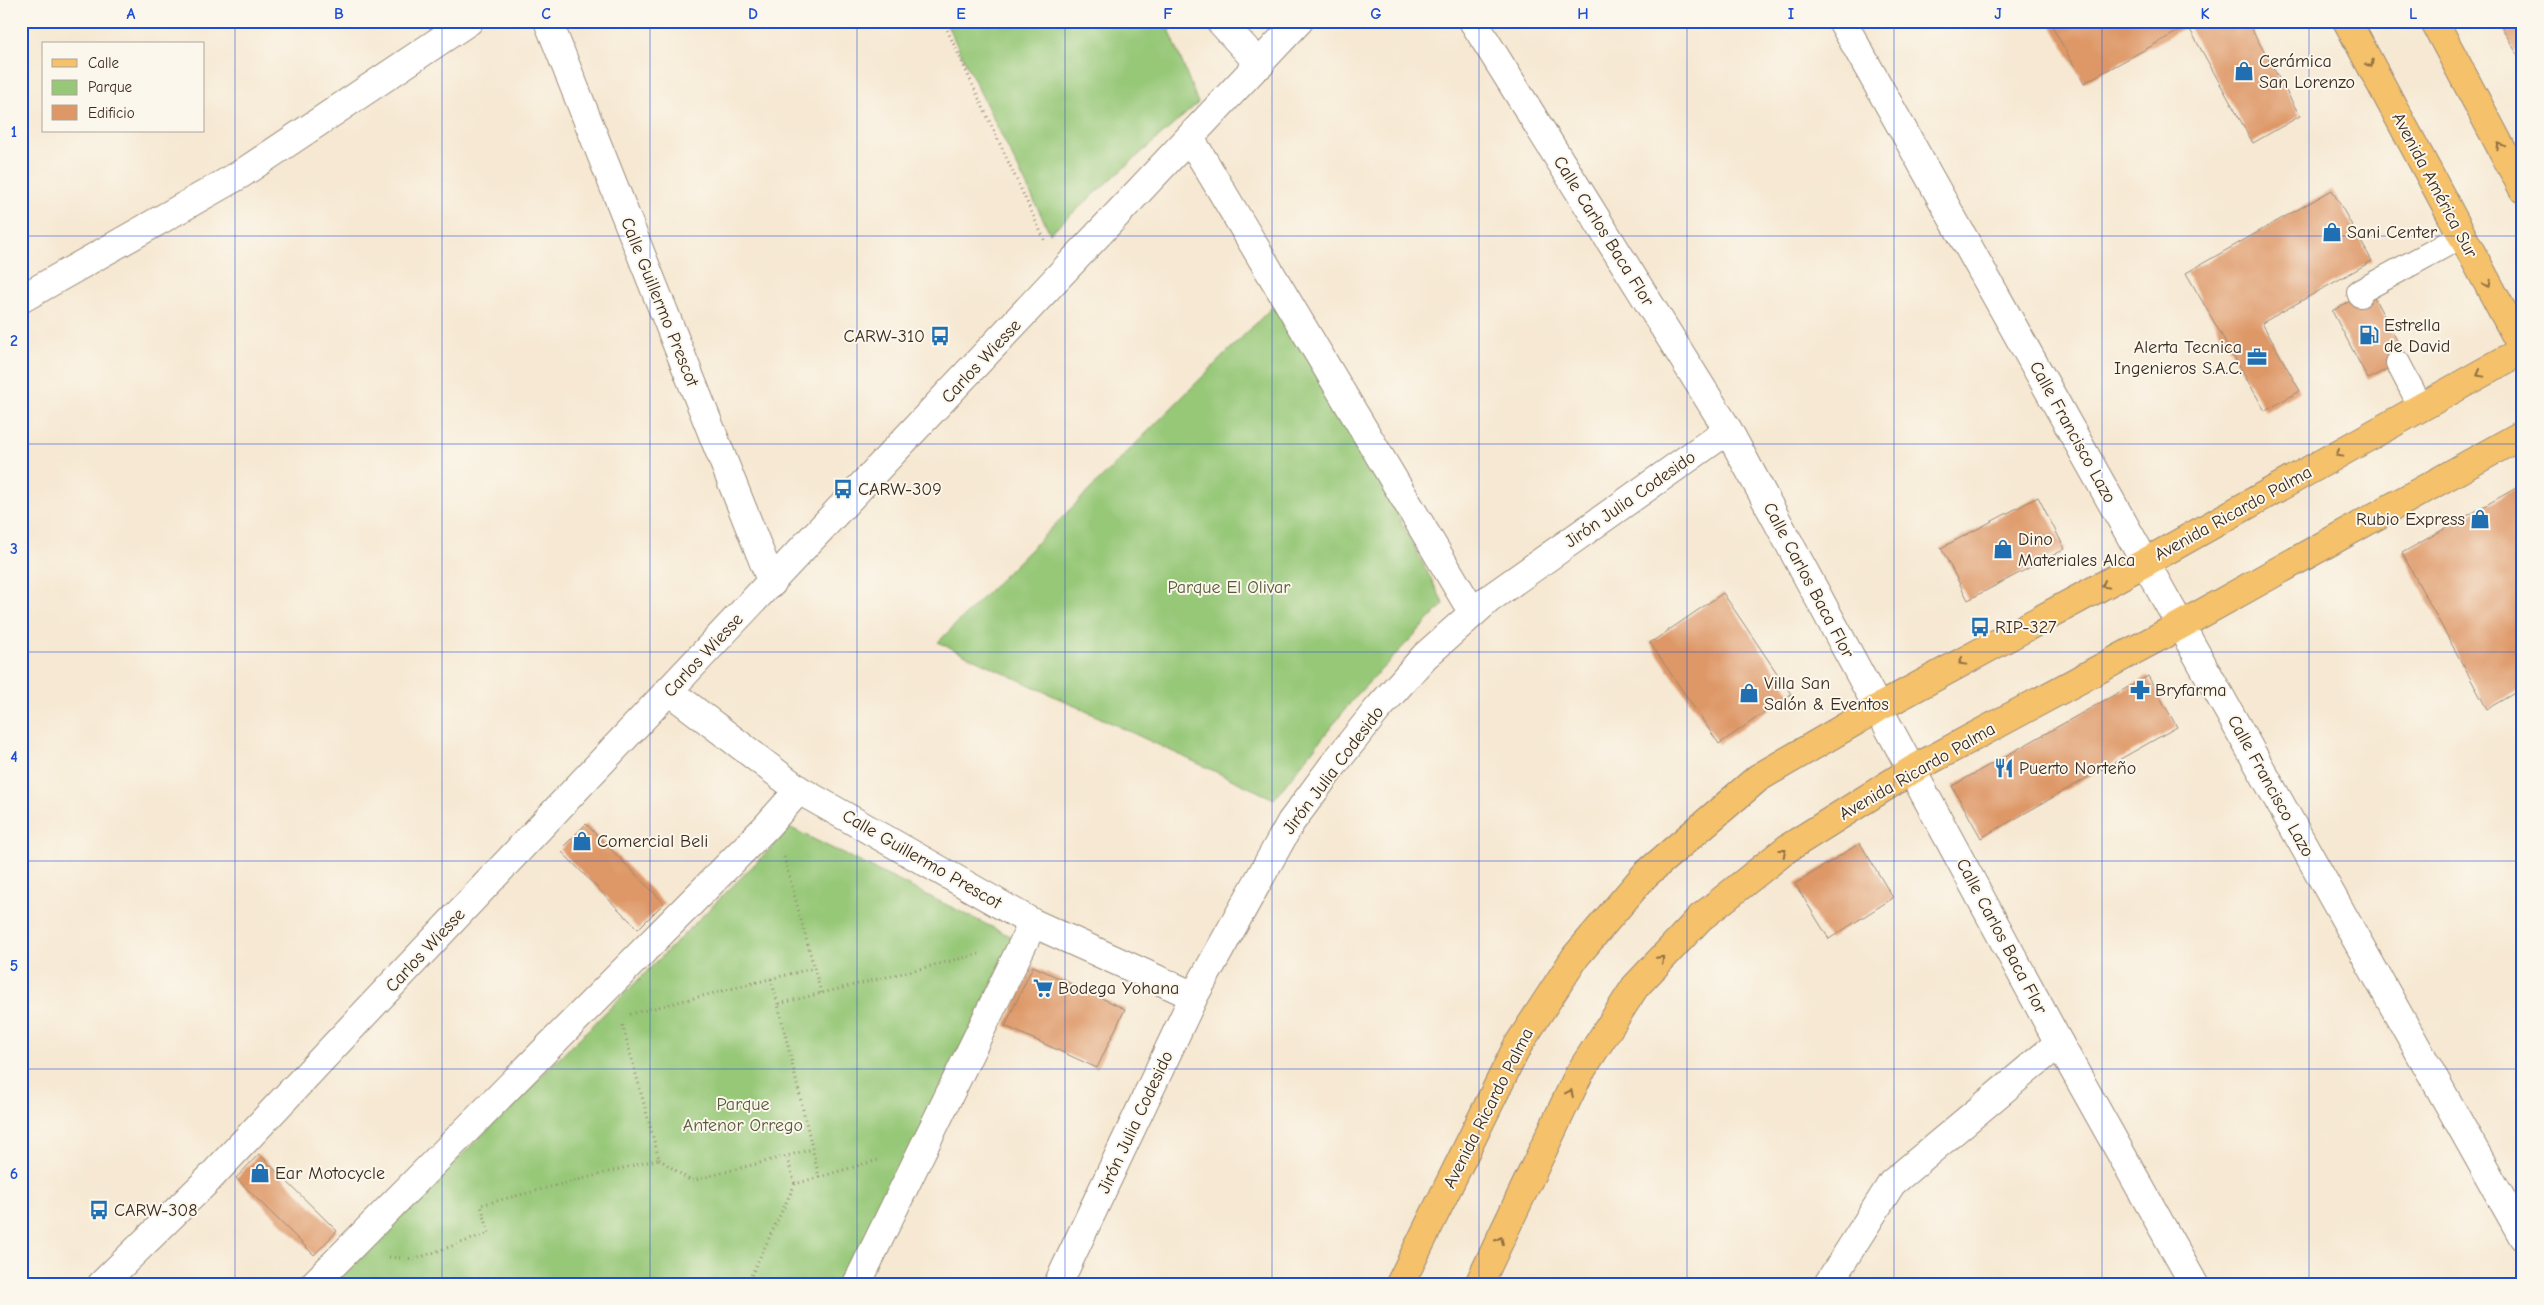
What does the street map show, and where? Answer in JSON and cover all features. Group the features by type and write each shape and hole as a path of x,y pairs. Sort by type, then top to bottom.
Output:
{"main road":[{"name":"Avenida América Sur","path":"2347,21 2523,350"},
{"path":"2434,21 2523,189"},
{"name":"Avenida Ricardo Palma","path":"1400,1284 1518,1045 1576,956 1645,875 1758,778 1878,708 2146,562 2523,350"},
{"name":"Avenida Ricardo Palma","path":"1479,1284 1578,1074 1635,987 1700,918 1788,848 1912,770 2181,625 2523,434"}],"street":[{"path":"21,299 242,174 469,21"},
{"name":"Calle Guillermo Prescot","path":"548,21 772,583"},
{"path":"1220,21 1260,65"},
{"name":"Carlos Wiesse","path":"102,1284 215,1173 1260,65 1299,21"},
{"name":"Calle Carlos Baca Flor","path":"1473,21 1728,430 2059,1043 2194,1284"},
{"name":"Calle Francisco Lazo","path":"1842,21 2523,1237"},
{"path":"1190,138 1473,613"},
{"name":"Jirón Julia Codesido","path":"1058,1284 1194,996 1296,815 1377,710 1425,656 1489,599 1728,430"},
{"name":"Calle Guillermo Prescot","path":"669,691 799,790 1028,933 1194,996"},
{"path":"314,1284 766,827 799,790"},
{"path":"857,1284 1028,933"},
{"path":"1828,1284 1892,1184 2059,1043"}],"lane":[{"path":"2360,295 2359,292 2462,236"},
{"path":"2398,363 2421,407"}],"path":[{"path":"944,21 1061,276"},
{"path":"766,827 784,854 821,993"},
{"path":"778,1004 1028,933"},
{"path":"813,1149 787,1158 691,1181 659,1159 620,1017 814,968"},
{"path":"771,979 819,1177"},
{"path":"795,1184 924,1147"},
{"path":"747,1284 795,1184 787,1158"},
{"path":"382,1256 415,1259 489,1232 481,1205 659,1159"}],"green space":[{"path":"945,21 1166,21 1198,103 1050,233"},
{"name":"Parque El Olivar","path":"1283,296 1444,604 1355,697 1274,799 938,642"},
{"name":"Parque Antenor Orrego","path":"791,828 1014,938 848,1284 332,1284"}],"building":[{"path":"2049,21 2247,21 2300,116 2253,143 2188,26 2084,83"},
{"path":"2499,21 2523,21 2523,64 2505,33"},
{"path":"2332,190 2372,261 2262,323 2300,391 2265,411 2186,273"},
{"name":"Estrella de David","path":"2370,290 2407,359 2368,379 2332,311"},
{"path":"2523,484 2523,688 2487,709 2402,553"},
{"name":"Dino Materiales Alca","path":"2038,497 2065,549 1968,600 1941,548"},
{"path":"1723,593 1791,694 1719,744 1650,643"},
{"path":"2148,676 2177,727 1981,838 1952,786"},
{"path":"586,824 664,903 638,929 560,850"},
{"path":"1860,843 1893,898 1829,939 1795,884"},
{"path":"1033,966 1125,1009 1097,1068 1005,1026"},
{"path":"259,1154 337,1231 314,1255 236,1178"}],"place":[{"name":"Cerámica San Lorenzo","path":"2244,71"},
{"name":"Sani Center","path":"2332,232"},
{"name":"Estrella de David","path":"2369,335"},
{"name":"CARW-310","path":"940,336"},
{"name":"Alerta Tecnica Ingenieros S.A.C.","path":"2257,357"},
{"name":"CARW-309","path":"843,489"},
{"name":"Rubio Express","path":"2480,519"},
{"name":"Dino Materiales Alca","path":"2003,549"},
{"name":"RIP-327","path":"1980,627"},
{"name":"Bryfarma","path":"2140,690"},
{"name":"Villa San Salón & Eventos","path":"1749,693"},
{"name":"Puerto Norteño","path":"2004,768"},
{"name":"Comercial Beli","path":"582,841"},
{"name":"Bodega Yohana","path":"1043,988"},
{"name":"Ear Motocycle","path":"260,1173"},
{"name":"CARW-308","path":"99,1210"}]}
